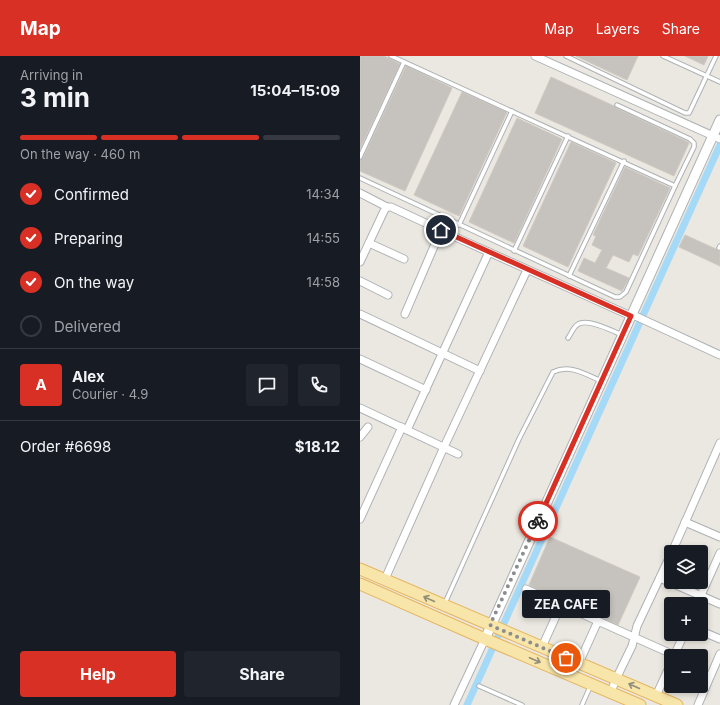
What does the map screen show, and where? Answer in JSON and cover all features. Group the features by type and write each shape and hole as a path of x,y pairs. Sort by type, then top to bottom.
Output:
{"main road":[{"path":"360,568 676,705"},
{"path":"360,585 640,705"}],"street":[{"path":"535,56 717,138"},
{"path":"454,705 492,642 601,381 622,335 635,317 717,138 720,120"},
{"path":"360,194 720,356"},
{"path":"360,262 387,207"},
{"path":"405,314 441,230"},
{"path":"369,243 404,259"},
{"path":"360,519 404,429 426,390 489,252"},
{"path":"385,579 444,447 527,270"},
{"path":"360,281 388,295"},
{"path":"360,314 480,371"},
{"path":"360,359 426,390"},
{"path":"360,408 458,454"},
{"path":"360,437 368,427"},
{"path":"675,545 720,443"},
{"path":"685,522 720,537"},
{"path":"701,596 720,553"},
{"path":"611,692 632,646 637,626 664,569"},
{"path":"660,578 720,604"},
{"path":"526,589 664,650"},
{"path":"542,647 561,605"},
{"path":"579,663 598,621"},
{"path":"708,634 720,639"},
{"path":"698,705 720,654"},
{"path":"713,670 720,673"},
{"path":"656,696 664,678"}],"lane":[{"path":"391,56 675,186"},
{"path":"566,56 685,113 689,112 691,109 716,56"},
{"path":"663,56 720,82"},
{"path":"360,157 404,62"},
{"path":"360,178 569,276 615,297 620,297 626,292 694,147 694,143 690,139 617,105"},
{"path":"459,225 512,111"},
{"path":"514,250 568,136"},
{"path":"569,276 624,162"},
{"path":"568,338 576,325 580,323 598,325 622,335"},
{"path":"444,605 519,439 553,372 560,369 569,369 601,381"},
{"path":"582,705 591,684"},
{"path":"479,686 522,705"}],"building":[{"path":"360,56 384,56 400,64 360,149"},
{"path":"576,56 638,56 627,80"},
{"path":"685,56 708,56 704,65"},
{"path":"406,66 452,88 405,191 360,171 360,160 363,158"},
{"path":"551,77 688,142 689,143 674,176 535,113"},
{"path":"462,92 507,112 459,216 414,195"},
{"path":"517,118 562,139 514,243 469,222"},
{"path":"571,142 616,163 568,267 523,246"},
{"path":"625,167 670,188 638,256 633,254 629,262 613,255 606,268 629,278 622,291 578,271 584,258 595,263 602,250 592,245 596,236 593,235"},
{"path":"685,235 720,251 720,266 679,247"},
{"path":"550,537 640,577 618,625 529,585"}],"waterway":[{"path":"467,705 720,145"}],"way so far":[{"path":"538,521 490,625 566,658"}],"place":[{"name":"ZEA CAFE","path":"566,658"}],"route":[{"path":"441,230 631,316 538,521"}]}
